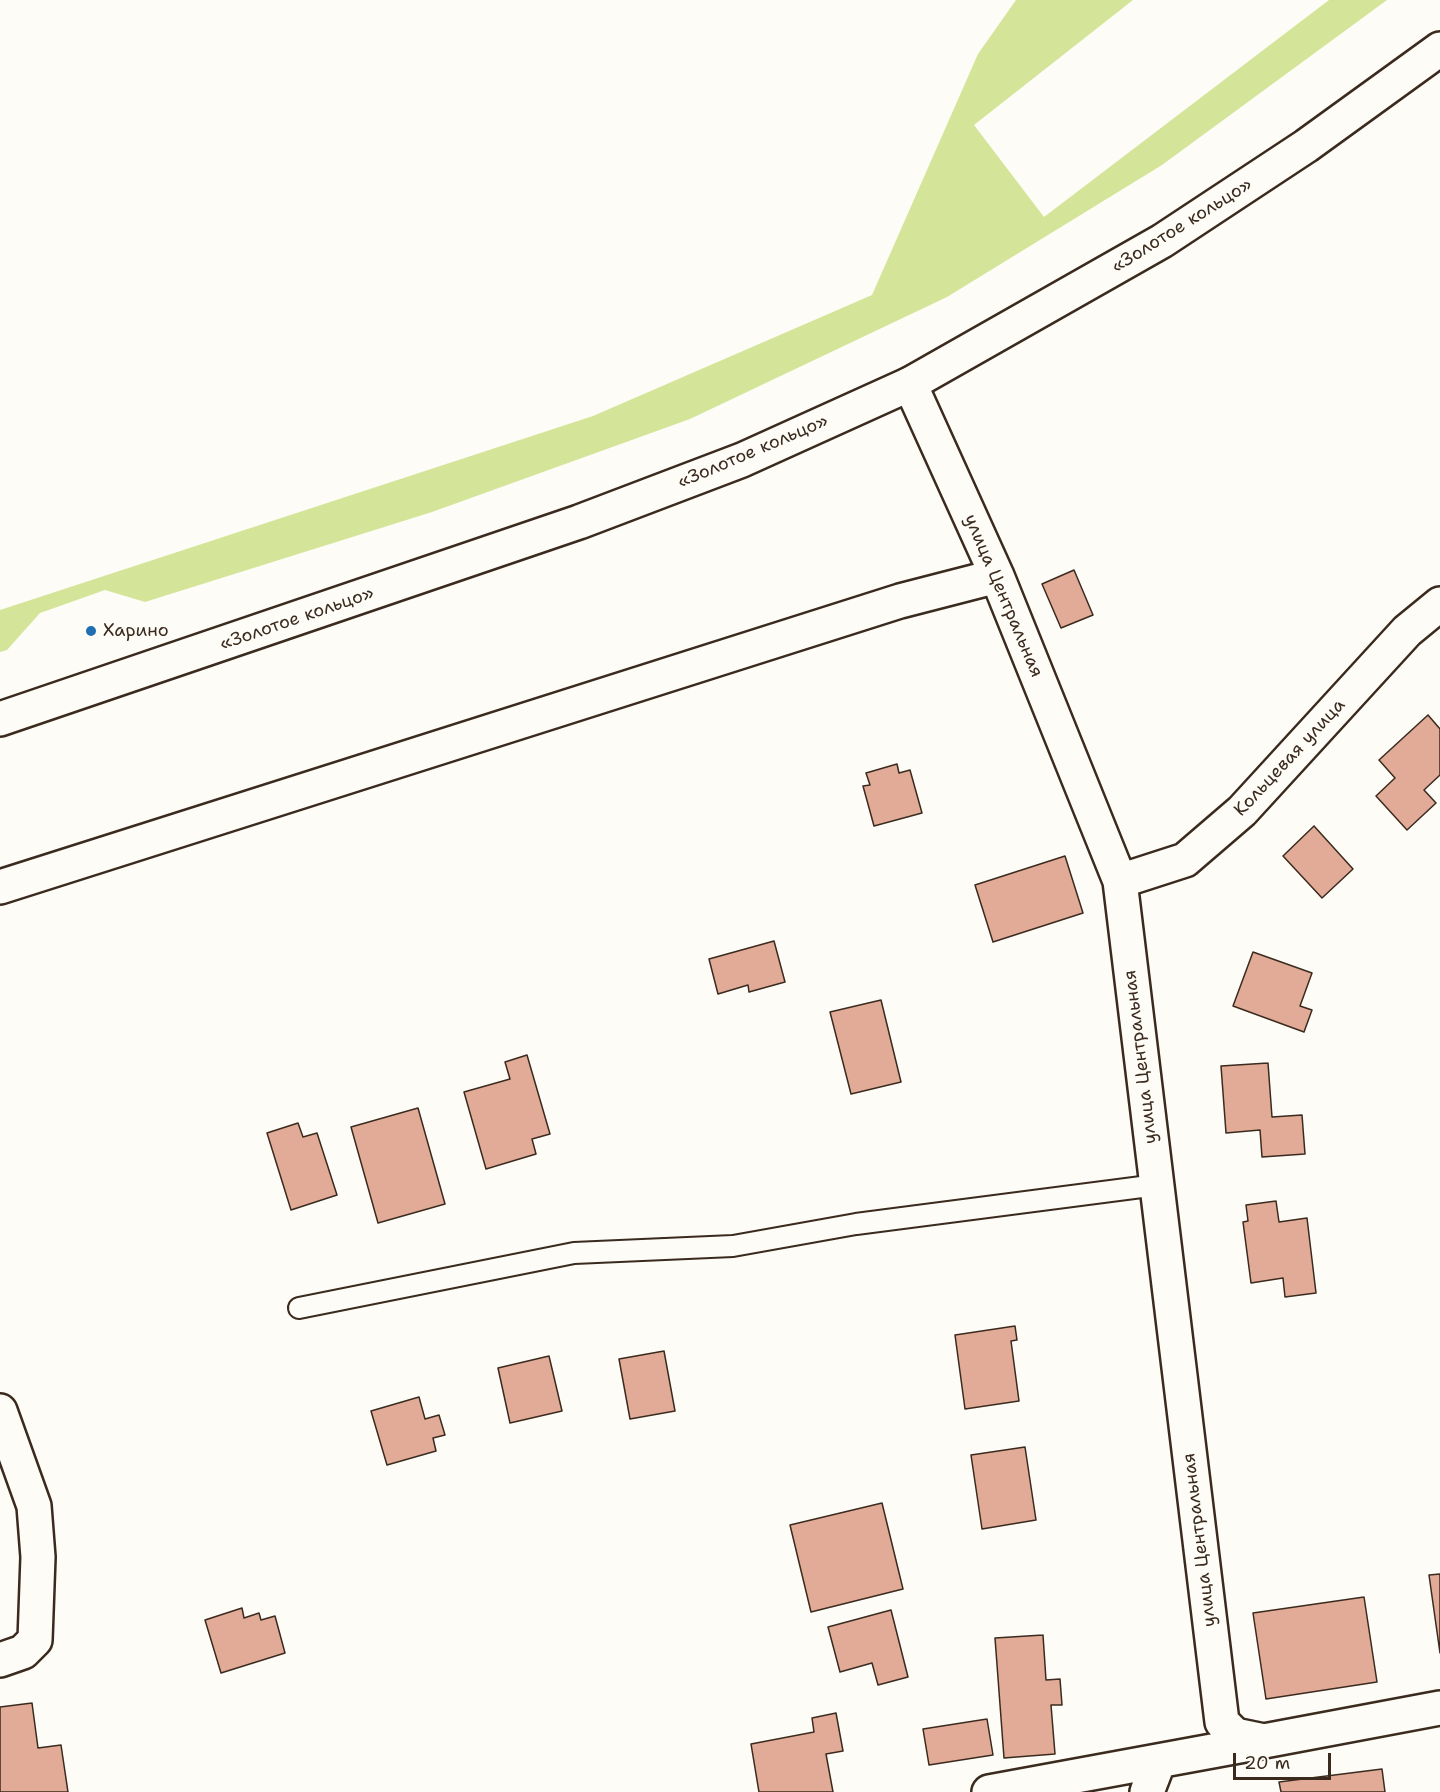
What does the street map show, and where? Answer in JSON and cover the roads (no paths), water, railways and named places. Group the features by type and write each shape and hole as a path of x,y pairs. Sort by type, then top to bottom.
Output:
{"main road":[{"name":"«Золотое кольцо»","path":"0,719 579,522 742,460 910,384 1162,241 1306,146 1440,49"},
{"name":"улица Центральная","path":"910,384 998,576 1120,882 1222,1722 1235,1735 1264,1741"},
{"path":"0,887 900,601 998,576"},
{"name":"Кольцевая улица","path":"1120,882 1185,860 1234,818 1407,631 1440,604"},
{"path":"0,1411 34,1506 38,1557 35,1640 23,1652 0,1660"},
{"path":"989,1792 1440,1708"},
{"path":"1147,1792 1159,1761"}],"lane":[{"path":"299,1308 574,1253 733,1246 856,1224 1157,1185"}],"place":[{"name":"Харино","path":"91,631"}]}
